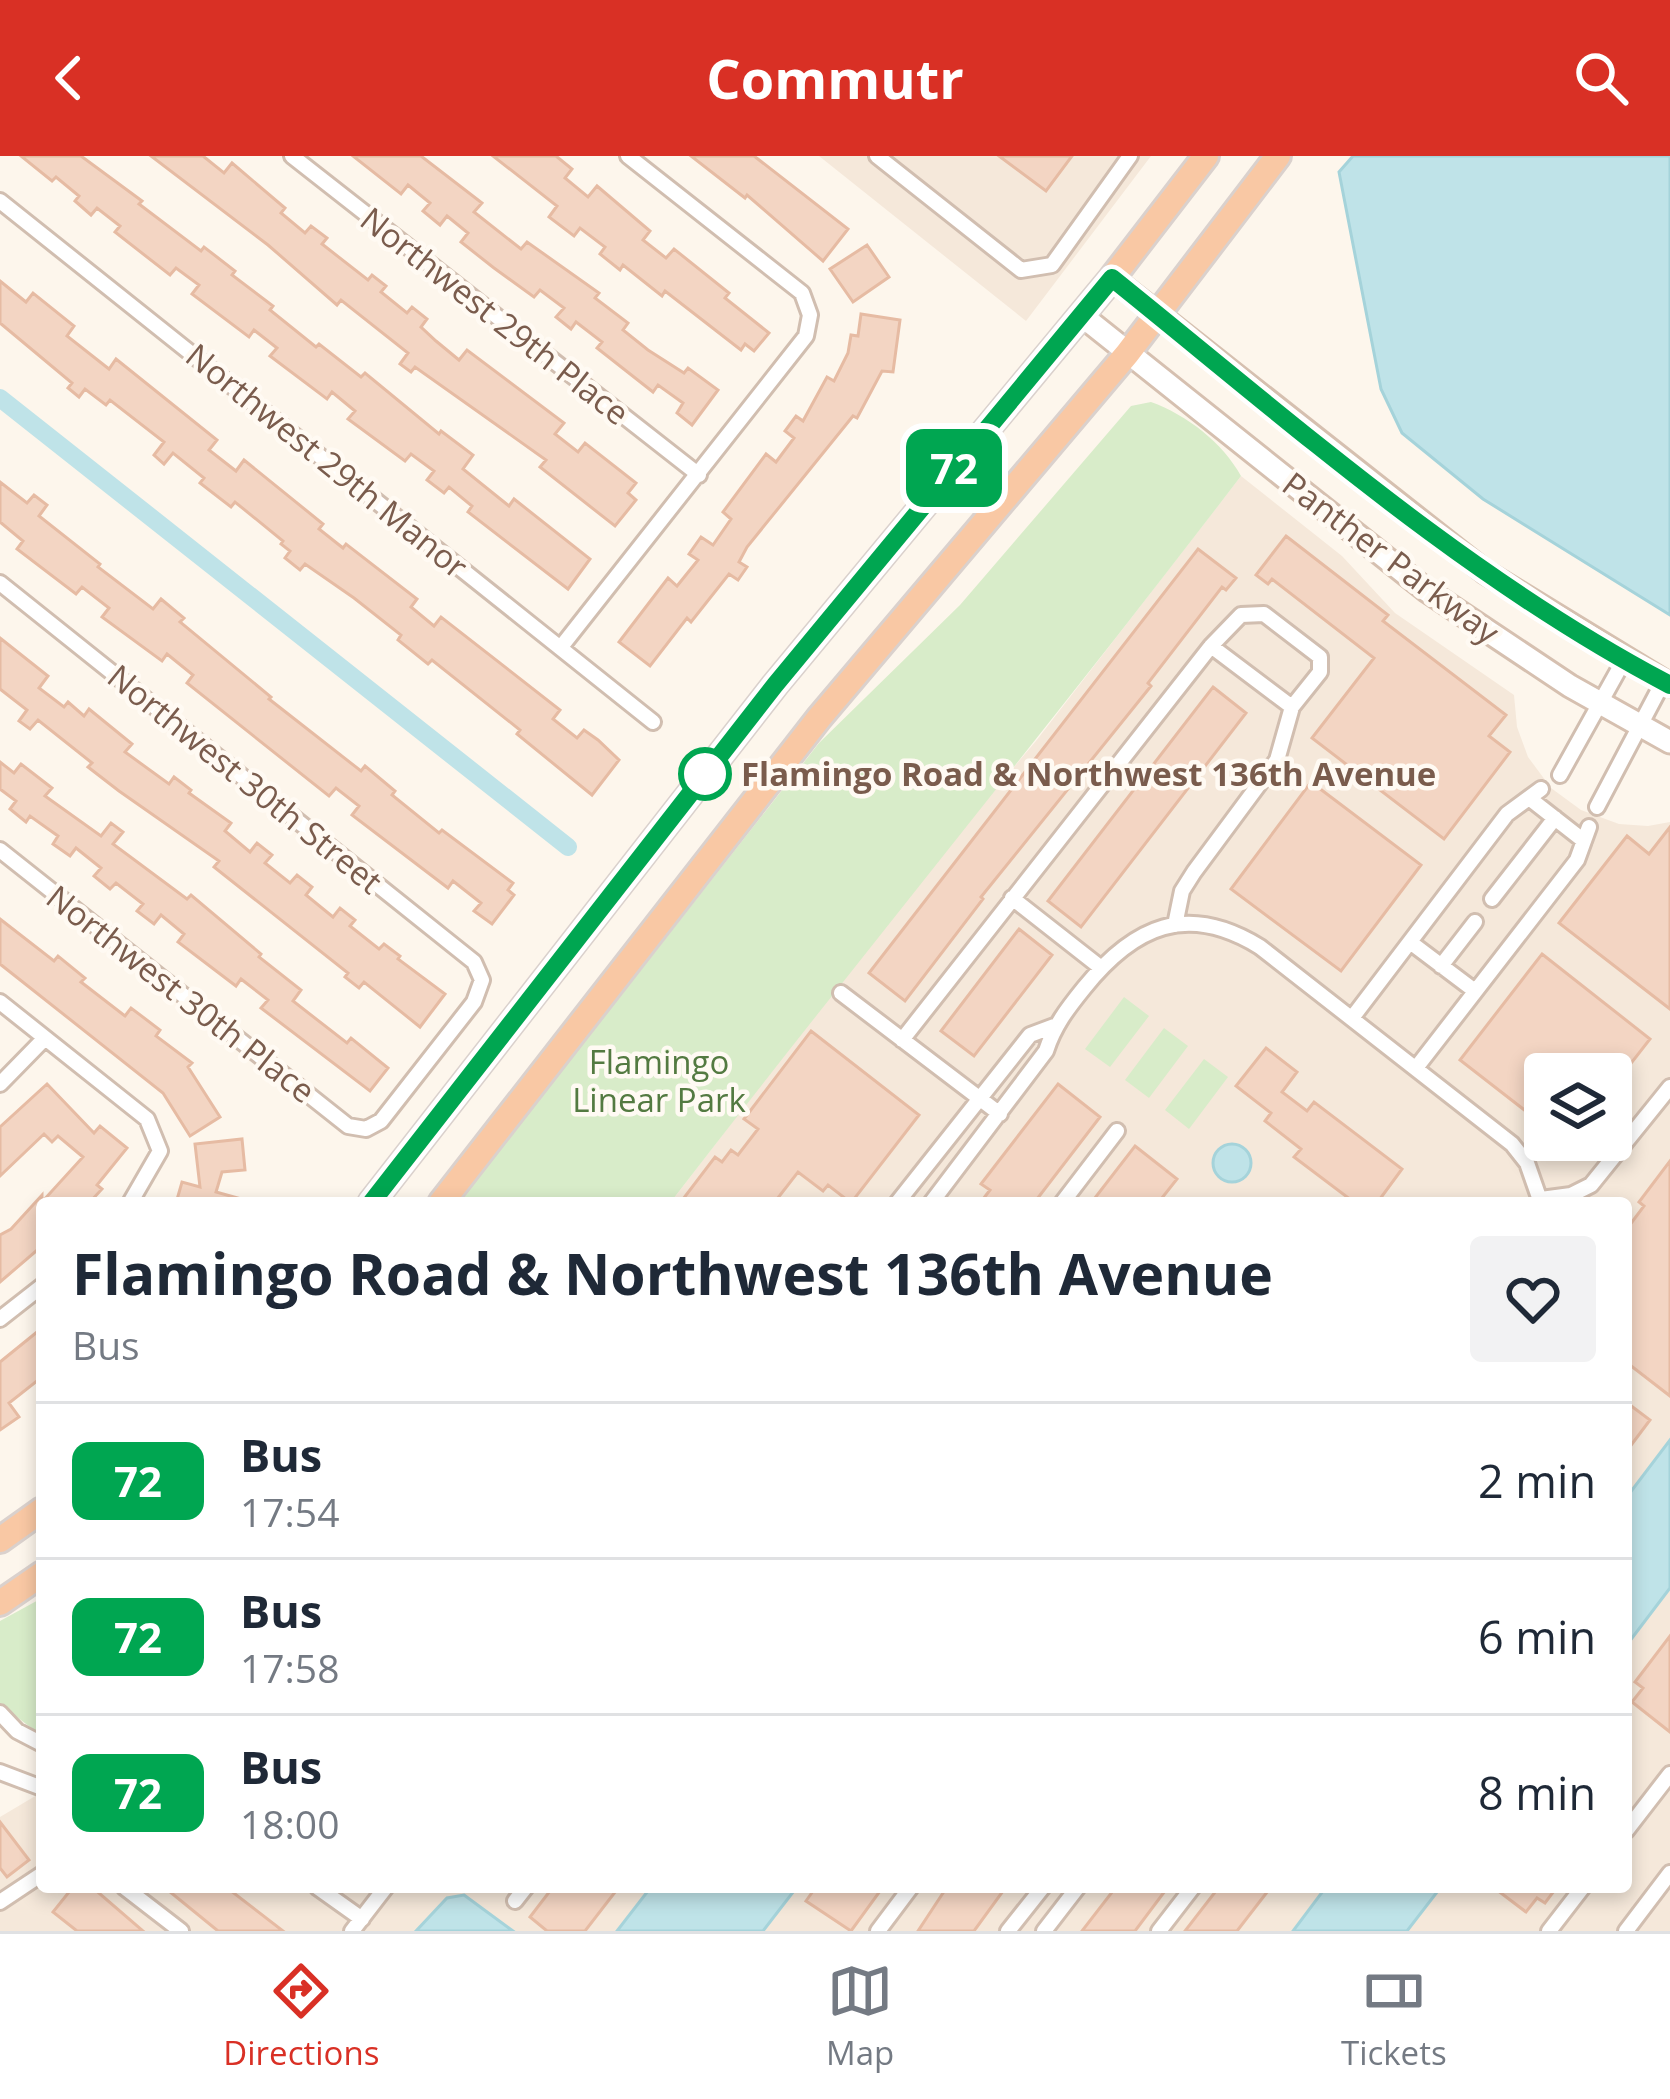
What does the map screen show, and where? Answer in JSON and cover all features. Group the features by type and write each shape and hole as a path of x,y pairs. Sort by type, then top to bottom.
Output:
{"highway":[{"path":"376,1197 775,685 1112,278 1206,156"},
{"path":"446,1197 819,718 1127,354 1278,156"},
{"path":"0,1540 36,1514"},
{"path":"0,1603 36,1578"}],"main road":[{"name":"Panther Parkway","path":"1112,278 1484,572 1666,684"},
{"name":"Panther Parkway","path":"1081,315 1426,590 1601,704 1670,742"}],"street":[{"name":"Northwest 29th Place","path":"292,156 699,475"},
{"path":"561,647 806,336 810,315 802,293 628,156"},
{"path":"877,156 1021,270 1052,265 1130,156"},
{"name":"Northwest 29th Manor","path":"0,201 653,722"},
{"name":"Northwest 30th Street","path":"0,583 475,962 482,980 474,1002 381,1121 366,1129"},
{"path":"902,1040 1211,646 1241,615 1264,614 1320,657 1320,672 1292,707 1277,760 1193,872 1182,892 1175,925"},
{"path":"1211,646 1292,707"},
{"path":"1560,775 1624,661"},
{"path":"1597,807 1666,684"},
{"path":"1352,1018 1507,814 1535,794 1555,818 1587,834 1577,860 1416,1069"},
{"path":"1492,899 1555,818"},
{"name":"Northwest 30th Place","path":"0,850 348,1126 366,1129"},
{"path":"1012,898 1100,968"},
{"path":"1442,966 1474,922"},
{"path":"936,1197 1046,1052 1054,1026 1100,968 1139,935 1175,925 1208,923 1244,937 1512,1144 1527,1163 1540,1197"},
{"path":"1410,942 1475,992"},
{"path":"841,993 1000,1114"},
{"path":"0,1002 147,1119 160,1151 133,1197"},
{"path":"902,1197 1030,1035 1054,1026"},
{"path":"0,1084 45,1038"},
{"path":"1560,1197 1591,1185 1670,1087"},
{"path":"1067,1197 1117,1131"},
{"path":"0,1318 36,1291"},
{"path":"0,1713 17,1731 36,1741"},
{"path":"0,1772 36,1786"},
{"path":"1632,1824 1670,1774"},
{"path":"1626,1931 1670,1873"},
{"path":"0,1902 36,1878"},
{"path":"132,1893 181,1931"},
{"path":"322,1893 357,1925 381,1893"},
{"path":"515,1900 521,1893"},
{"path":"878,1931 906,1893"},
{"path":"1009,1931 1038,1893"},
{"path":"1044,1931 1073,1893"},
{"path":"1160,1931 1188,1893"},
{"path":"1549,1931 1578,1893"}],"shaded area":[{"path":"819,156 1151,156 1026,321"},
{"path":"1241,476 1342,556 1395,613 1514,695 1517,727 1528,757 1551,788 1581,810 1619,824 1670,822 1670,1931 0,1931 0,1817 36,1796 36,1893 1632,1893 1632,1197 675,1197 933,862 1036,741"}],"green space":[{"name":"Flamingo Linear Park","path":"1151,402 1178,414 1224,452 1241,476 675,1197 463,1197 819,743 960,605 1131,406"},
{"path":"1124,997 1149,1016 1110,1067 1085,1049"},
{"path":"1164,1028 1188,1046 1149,1098 1125,1080"},
{"path":"1204,1059 1228,1077 1189,1129 1165,1110"},
{"path":"36,1601 36,1731 9,1711 0,1717 0,1621"}],"water":[{"path":"1353,156 1670,156 1670,615 1483,499 1402,433 1381,389 1339,172"},
{"path":"1232,1144 1245,1150 1251,1163 1245,1176 1232,1182 1219,1176 1213,1163 1219,1150"},
{"path":"1670,1440 1670,1588 1632,1638 1632,1490"},
{"path":"646,1893 792,1893 763,1931 617,1931"},
{"path":"1322,1893 1436,1893 1407,1931 1293,1931"},
{"path":"464,1895 513,1931 416,1931 447,1898"}],"building":[{"path":"21,156 81,156 201,251 204,247 235,271 232,275 316,347 319,344 361,377 365,373 439,434 441,431 473,455 463,469 509,506 514,499 590,559 568,589 468,512 472,506 449,487 444,493 427,480 434,471 411,454 405,461 348,419 355,411 332,392 327,399 270,356 277,348 254,330 249,337 192,294 199,285 176,268 170,275 115,232 120,226 97,208 91,215 75,201 79,196"},
{"path":"151,156 203,156 224,173 232,163 285,208 281,213 305,233 311,226 327,238 322,244 368,280 372,275 386,286 381,292 407,313 412,307 427,319 421,327 459,360 467,350 564,423 555,434 578,452 585,443 636,483 628,493 636,500 615,526 540,467 546,460 415,367 411,372 400,364 408,353 341,300 337,305 268,245"},
{"path":"353,156 421,156 482,203 474,212 521,249 527,242 599,293 595,298 628,323 623,330 648,350 684,373 688,368 718,390 692,425 677,413 683,403 658,385 653,392 597,348 602,342 576,322 571,329 556,317 564,308 540,290 534,297 461,242 468,233 447,216 440,225 423,211 430,203 408,185 401,194"},
{"path":"493,156 556,156 572,169 565,178 588,197 597,186 650,231 643,240 666,258 674,249 769,333 754,351 745,344 741,350 665,291 662,296 623,265 620,270 600,254 605,247 580,228 574,236 549,217 557,206"},
{"path":"691,156 754,156 848,229 823,261 747,195 745,198"},
{"path":"999,156 1072,156 1046,191"},
{"path":"867,245 889,277 853,302 830,269"},
{"path":"0,281 26,302 33,293 74,326 67,336 109,369 116,359 217,440 209,450 236,471 244,460 323,524 319,529 417,599 411,607 434,626 441,617 560,710 553,719 577,738 584,730 598,740 619,760 592,795 517,734 520,730 432,660 428,664 398,640 401,635 354,598 305,564 300,570 285,558 290,551 283,541 235,502 231,507 200,483 204,478 173,453 164,464 154,455 164,442 110,400 106,405 85,389 79,397 68,388 72,383 0,323"},
{"path":"861,314 900,320 893,372 882,371 857,418 853,416 747,547 739,562 747,567 738,580 729,574 650,666 619,642 668,578 677,586 698,560 689,554 701,537 713,545 731,519 723,512 766,454 776,462 794,438 785,431 796,416 803,421 827,377 834,381 851,335 858,336"},
{"path":"0,482 27,503 34,495 47,505 39,516 98,567 153,609 161,599 184,618 180,622 269,699 361,771 365,766 439,833 442,830 513,883 508,890 514,895 492,924 474,911 481,903 453,881 448,888 352,815 359,806 336,788 329,796 187,683 193,675 167,654 162,661 102,617 109,608 82,587 76,594 17,549 23,541 0,522"},
{"path":"1286,536 1388,615 1383,621 1506,715 1489,736 1510,752 1444,839 1312,738 1374,658 1272,579 1268,584 1256,575"},
{"path":"1198,549 1236,578 1226,590 1222,587 1148,683 1151,686 981,897 905,1001 869,973"},
{"path":"0,638 48,676 39,688 84,716 89,709 132,744 125,752 169,784 174,777 231,823 225,831 250,852 257,843 272,855 265,863 290,883 297,875 312,887 306,895 333,917 340,908 355,920 350,926 379,949 384,944 445,994 420,1027 364,982 359,988 345,977 348,973 214,867 219,861 88,767 92,763 38,720 30,729 19,721 27,710 0,689"},
{"path":"1213,687 1246,713 1081,927 1048,901"},
{"path":"0,762 14,773 21,764 52,788 45,796 101,836 111,823 123,832 113,844 187,899 191,895 261,954 301,990 293,1001 388,1068 370,1091 261,1008 268,1000 241,979 236,986 178,942 184,934 161,915 154,924 137,911 143,904 116,883 110,889 94,876 101,868 76,848 70,856 53,844 58,836 30,816 26,822 10,809 16,801 0,789"},
{"path":"1311,782 1421,865 1341,971 1231,889"},
{"path":"1670,827 1670,1009 1559,923 1627,836 1649,854"},
{"path":"0,919 54,961 58,956 85,978 81,982 125,1016 131,1008 160,1030 156,1036 192,1063 188,1067 220,1117 190,1136 163,1093 0,964"},
{"path":"1019,929 1052,955 974,1056 941,1031"},
{"path":"1542,954 1650,1039 1632,1062 1632,1053 1524,1053 1524,1110 1460,1060"},
{"path":"811,1031 919,1115 856,1197 843,1197 828,1185 823,1191 798,1172 779,1197 685,1197 715,1157 722,1162 731,1150 738,1155 758,1129 744,1119"},
{"path":"1266,1048 1297,1072 1282,1092 1307,1111 1314,1102 1402,1169 1381,1197 1347,1197 1294,1157 1301,1149 1265,1121 1271,1113 1236,1086"},
{"path":"47,1084 94,1133 100,1126 127,1148 97,1185 102,1189 95,1197 47,1197 83,1157 58,1136 52,1142 44,1134 0,1176 0,1127"},
{"path":"1058,1084 1100,1117 1039,1197 985,1197 990,1190 981,1184"},
{"path":"242,1139 245,1170 222,1172 216,1192 234,1197 178,1197 182,1182 200,1187 195,1144"},
{"path":"1135,1146 1177,1179 1163,1197 1096,1197"},
{"path":"1670,1161 1670,1396 1632,1367 1632,1222 1644,1206 1639,1202"},
{"path":"36,1202 36,1251 0,1282 0,1235"},
{"path":"36,1333 36,1382 9,1403 19,1417 0,1430 0,1362"},
{"path":"1632,1406 1650,1420 1632,1444"},
{"path":"1670,1636 1670,1732 1632,1702 1643,1688 1635,1682"},
{"path":"0,1822 29,1860 7,1877 0,1868"},
{"path":"68,1893 99,1893 143,1931 77,1931 53,1912"},
{"path":"171,1893 234,1893 283,1931 218,1931"},
{"path":"548,1893 614,1893 585,1931 547,1931 530,1917"},
{"path":"812,1893 879,1893 851,1931 806,1901"},
{"path":"943,1893 1002,1893 974,1931 918,1931"},
{"path":"1111,1893 1164,1893 1135,1931 1082,1931"},
{"path":"1214,1893 1266,1893 1237,1931 1185,1931"},
{"path":"1501,1893 1552,1893 1545,1903 1537,1898 1526,1912"}],"waterway":[{"path":"0,398 568,847"}],"bus line":[{"name":"72","path":"376,1197 775,685 1112,278 1484,572 1670,685"}],"place":[{"name":"Flamingo Road & Northwest 136th Avenue","path":"705,774"}]}
